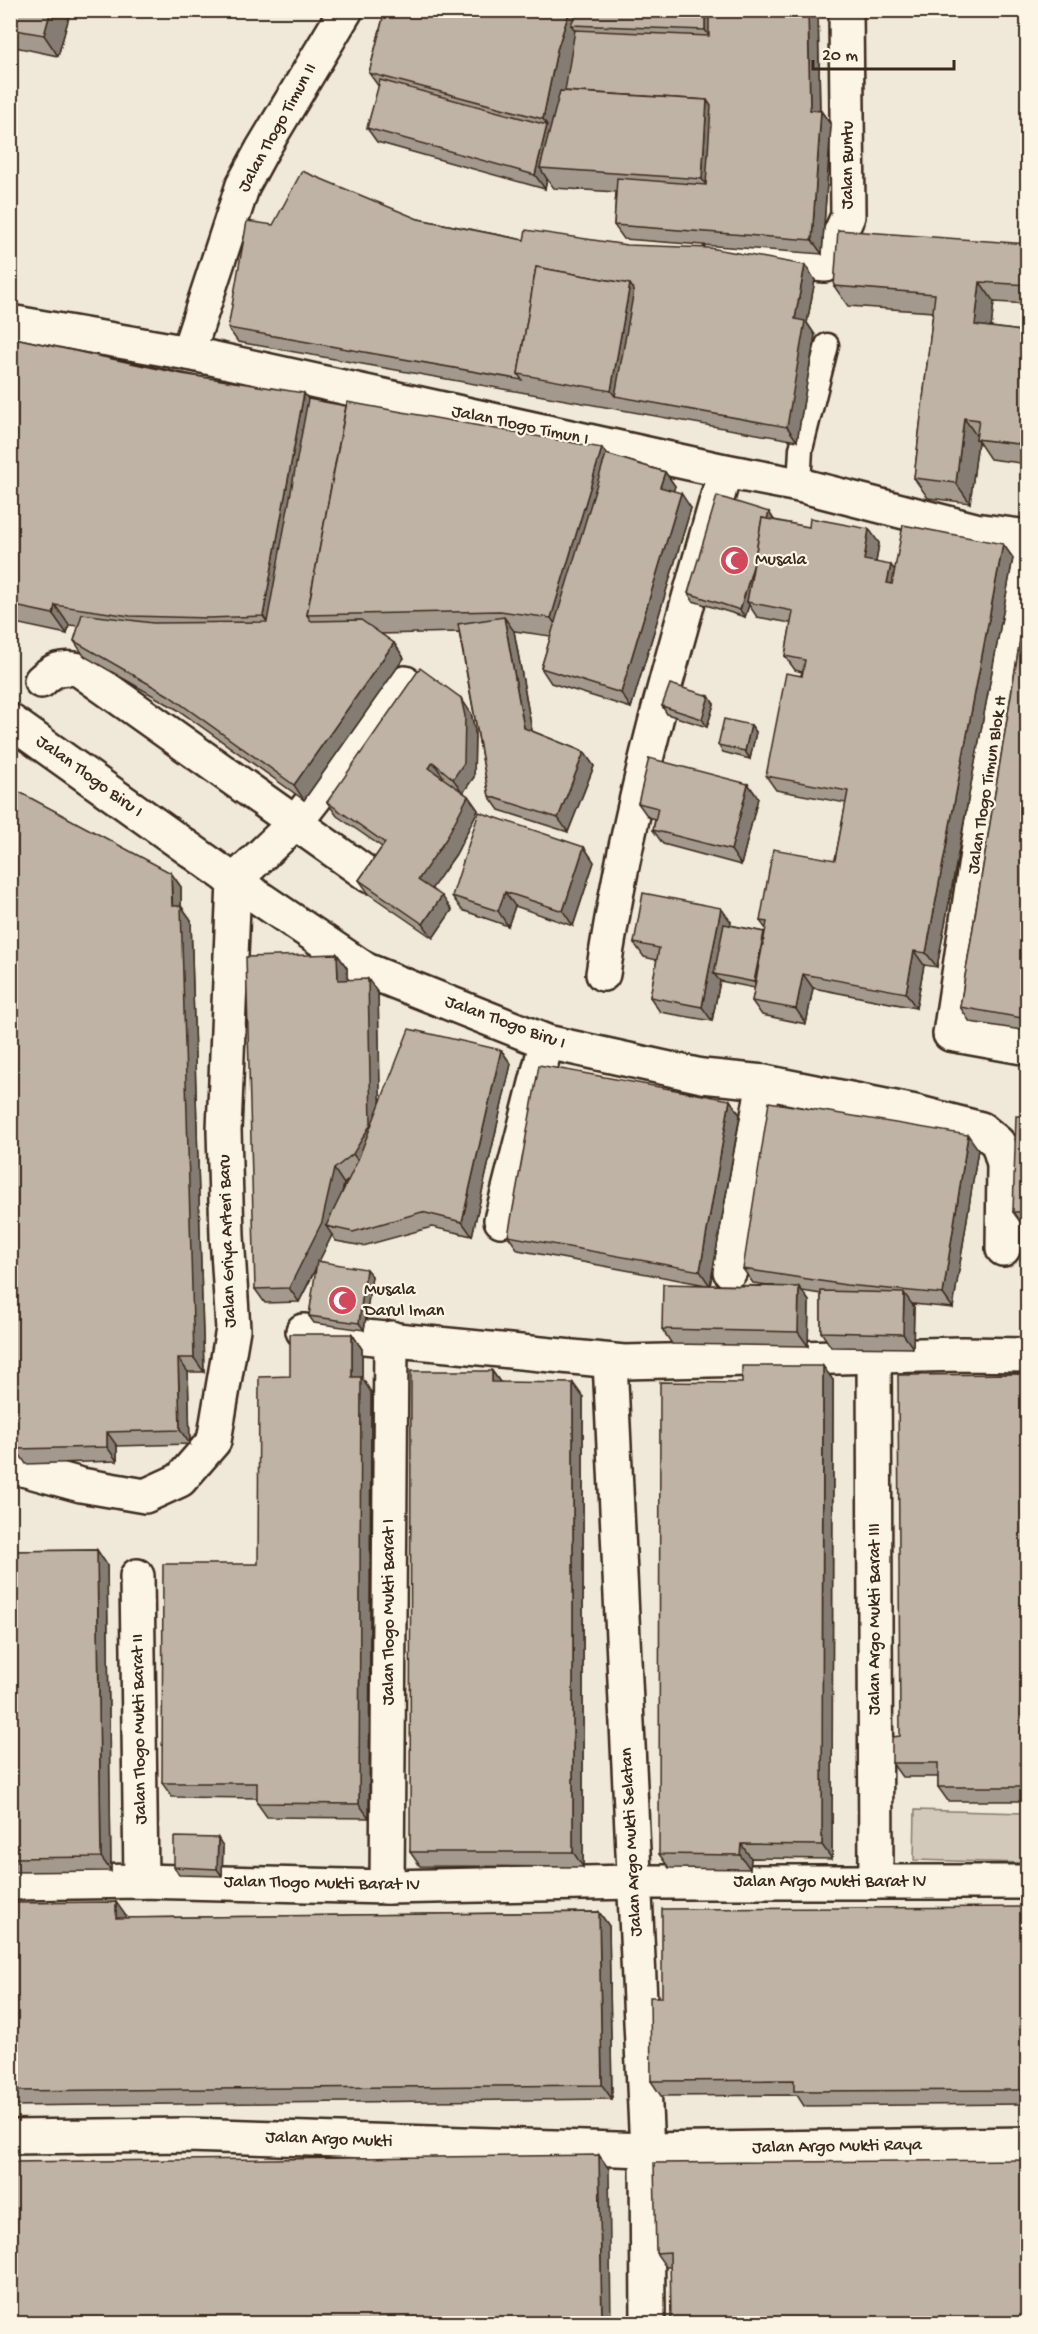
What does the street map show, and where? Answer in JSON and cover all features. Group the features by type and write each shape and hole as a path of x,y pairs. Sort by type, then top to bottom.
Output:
{"street":[{"name":"Jalan Tlogo Timun II","path":"188,353 243,185 346,10"},
{"name":"Jalan Buntu","path":"691,254 826,265 848,216 846,10"},
{"name":"Jalan Tlogo Timun I","path":"10,322 188,353 725,471 799,485 975,530 1026,537"},
{"path":"603,974 610,927 650,738 725,471"},
{"name":"Jalan Tlogo Timun Blok H","path":"1026,537 1023,579 986,793 950,1034 1028,1048"},
{"path":"41,681 59,669 69,667 80,670 370,876"},
{"path":"234,881 296,822 405,683"},
{"name":"Jalan Tlogo Biru I","path":"10,721 234,881 366,970 547,1042 702,1076 764,1082 915,1112 981,1129 998,1143 1004,1164 1003,1249"},
{"name":"Jalan Griya Arteri Baru","path":"10,1460 19,1468 81,1485 145,1496 180,1480 214,1441 233,1329 224,1130 234,881"},
{"path":"501,1220 547,1042"},
{"path":"730,1271 764,1082"},
{"path":"303,1331 610,1361 1028,1355"},
{"name":"Jalan Tlogo Mukti Barat I","path":"387,1887 391,1338"},
{"name":"Jalan Argo Mukti Barat III","path":"874,1357 876,1882"},
{"name":"Jalan Argo Mukti Selatan","path":"610,1361 647,2150 648,2324"},
{"name":"Jalan Tlogo Mukti Barat II","path":"137,1576 141,1881"},
{"name":"Jalan Tlogo Mukti Barat IV","path":"10,1883 141,1881 387,1887 633,1882"},
{"name":"Jalan Argo Mukti Barat IV","path":"633,1882 1028,1882"},
{"name":"Jalan Argo Mukti","path":"10,2137 188,2135 647,2150"},
{"name":"Jalan Argo Mukti Raya","path":"647,2150 1028,2144"}],"lane":[{"path":"799,485 801,449 826,345"}],"shaded area":[{"path":"915,1810 1027,1813 1027,1863 914,1860"}],"building":[{"path":"10,10 51,10 44,35 10,29"},
{"path":"385,10 570,10 557,50 543,119 369,73"},
{"path":"577,10 705,10 705,30 571,25"},
{"path":"709,10 808,10 810,110 821,111 812,240 614,225 617,178 706,185 711,106 707,100 565,91 575,30 709,36"},
{"path":"380,80 547,125 535,175 367,128"},
{"path":"560,91 707,100 702,179 540,168"},
{"path":"302,171 418,219 524,240 526,230 627,245 710,248 805,265 795,319 805,321 787,427 615,396 634,290 630,284 536,267 518,374 522,380 228,328 247,221 273,225"},
{"path":"838,230 1028,244 1028,285 980,282 975,325 1028,332 1026,445 976,439 979,420 964,418 956,483 914,478 935,294 834,286"},
{"path":"536,267 630,284 611,391 518,374"},
{"path":"10,337 182,374 304,393 263,616 209,618 130,616 55,605 53,614 10,605"},
{"path":"308,399 346,406 307,615 311,621 361,620 394,643 294,785 168,695 74,641 82,614 153,623 267,622"},
{"path":"347,402 602,448 551,618 500,611 307,615"},
{"path":"606,454 665,472 660,487 681,493 621,693 541,668"},
{"name":"Musala","path":"717,496 769,512 767,519 762,518 754,563 740,610 688,593"},
{"path":"762,518 809,527 810,518 869,529 864,560 891,565 887,583 892,584 903,525 1003,544 926,953 914,951 906,993 803,974 796,1009 752,1001 767,922 760,921 773,849 835,860 848,791 766,776 786,673 802,676 805,660 785,656 793,611 747,602"},
{"path":"1028,591 1028,1019 960,1007"},
{"path":"504,617 524,728 584,752 558,818 489,796 458,624"},
{"path":"420,668 461,698 465,716 464,763 453,779 433,762 429,768 468,796 446,839 418,880 442,896 423,924 359,880 385,843 327,802"},
{"path":"670,684 709,696 702,719 662,706"},
{"path":"724,719 751,725 745,751 718,745"},
{"path":"649,758 748,784 731,850 653,830 658,808 638,803"},
{"path":"10,787 171,873 172,906 181,906 194,1358 178,1358 180,1430 107,1432 107,1447 16,1449 10,1248"},
{"path":"479,812 584,847 563,911 505,892 498,911 452,896"},
{"path":"643,893 721,908 702,1007 650,997 659,948 634,943"},
{"path":"724,924 764,932 754,982 714,974"},
{"path":"337,954 338,980 368,979 371,1124 353,1154 334,1169 322,1222 289,1288 255,1289 246,957"},
{"path":"409,1029 501,1050 462,1222 422,1212 353,1232 326,1226 357,1162"},
{"path":"539,1065 730,1100 700,1271 508,1236"},
{"path":"769,1102 968,1135 943,1294 846,1285 743,1269"},
{"path":"1016,1116 1028,1116 1028,1212 1013,1212"},
{"name":"Musala Darul Iman","path":"317,1261 366,1269 359,1323 309,1316"},
{"path":"663,1284 799,1287 798,1332 662,1329"},
{"path":"821,1291 904,1293 903,1334 821,1332"},
{"path":"290,1334 352,1334 352,1377 361,1377 359,1804 257,1803 257,1783 162,1783 163,1564 258,1564 259,1377 290,1376"},
{"path":"742,1366 823,1366 822,1845 741,1844 740,1855 659,1854 660,1382 742,1383"},
{"path":"411,1371 492,1371 492,1382 573,1383 573,1852 410,1852"},
{"path":"1028,1374 1028,1787 938,1787 938,1763 892,1763 892,1737 900,1736 898,1375"},
{"path":"97,1550 101,1857 10,1858 10,1551"},
{"path":"174,1837 218,1838 217,1869 174,1867"},
{"path":"116,1902 116,1918 599,1912 602,2085 10,2091 10,1903"},
{"path":"1028,1907 1028,2090 794,2091 794,2080 651,2081 650,1997 662,1997 662,1909"},
{"path":"599,2155 602,2324 10,2324 10,2162"},
{"path":"1028,2160 1028,2324 671,2324 670,2252 656,2253 654,2163"}],"place":[{"name":"Musala","path":"734,560"},
{"name":"Musala Darul Iman","path":"343,1300"}]}
